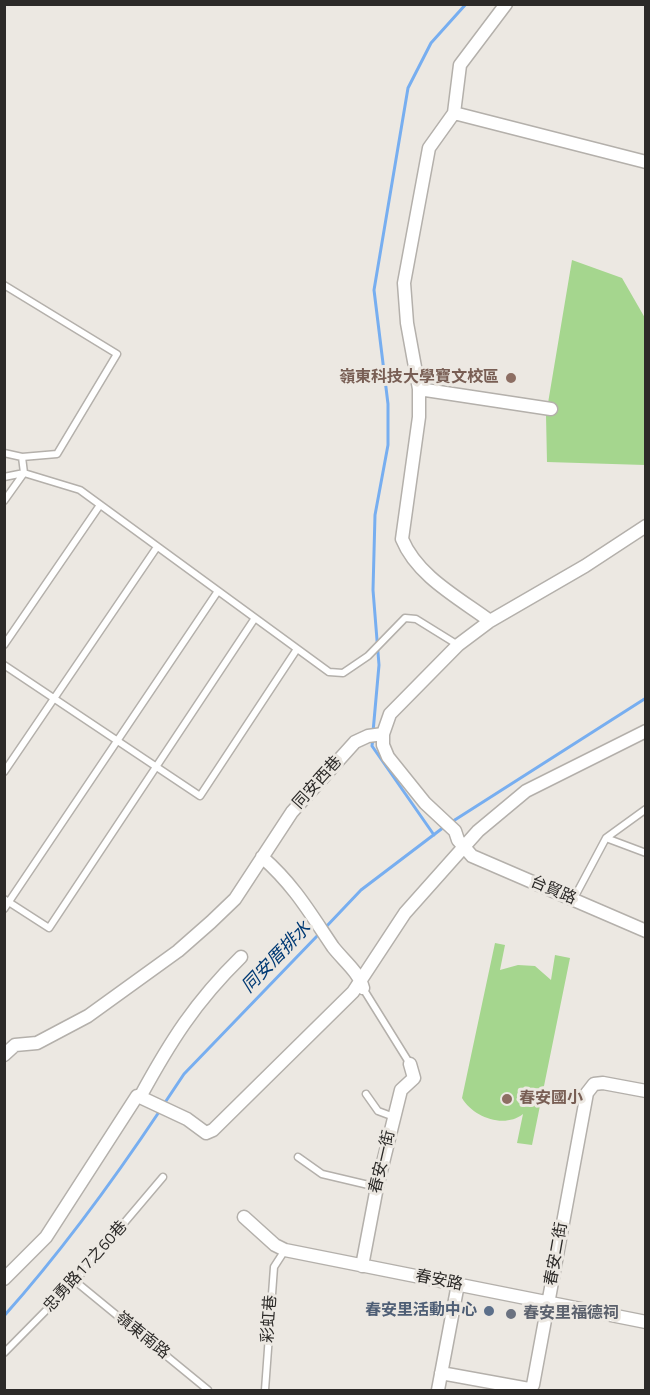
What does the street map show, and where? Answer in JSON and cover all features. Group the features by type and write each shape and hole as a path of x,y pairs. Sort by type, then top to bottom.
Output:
{"street":[{"path":"490,621 429,577 406,550 402,539 419,417 419,389 404,306 404,282 429,148 454,113 460,65 506,4"},
{"path":"454,113 645,162"},
{"path":"419,389 551,409"},
{"path":"463,847 455,831 425,803 388,757 383,745 383,734 390,714 458,645 490,621 585,566 645,526"},
{"path":"4,1279 46,1237 137,1096 188,1119 206,1133 213,1131 363,985 405,913 463,847 526,791 645,730"},
{"name":"同安西巷","path":"4,1055 15,1045 37,1043 88,1016 178,951 235,899 292,812 355,742 368,736 383,734"},
{"name":"台貿路","path":"463,847 471,856 645,931"},
{"path":"262,856 286,878 363,985"},
{"path":"143,1098 183,1021 212,985 241,957"},
{"name":"春安一街","path":"362,1266 377,1187 401,1090 414,1078 410,1064"},
{"name":"春安二街","path":"441,1373 529,1389 533,1385 587,1093 594,1084 603,1083 645,1091"},
{"name":"春安路","path":"244,1217 275,1245 285,1250 645,1322"},
{"path":"438,1390 458,1284"}],"lane":[{"path":"4,285 117,354 57,454 22,457 4,453"},
{"path":"4,501 24,473 22,457"},
{"path":"4,477 24,473 80,490 329,672 343,673 368,656 405,618 416,619 458,645"},
{"path":"4,645 100,505"},
{"path":"4,772 157,547"},
{"path":"4,909 7,900 218,591"},
{"path":"7,900 49,928 255,618"},
{"path":"4,665 200,796 297,649"},
{"path":"573,900 606,838 645,809"},
{"path":"606,838 645,853"},
{"path":"363,985 410,1064"},
{"path":"366,1094 378,1110 394,1117"},
{"path":"298,1157 322,1174 377,1187"},
{"name":"忠勇路17之60巷","path":"4,1353 75,1281 164,1178"},
{"name":"彩虹巷","path":"265,1390 274,1266 285,1250"},
{"name":"嶺東南路","path":"75,1281 208,1390"}],"green space":[{"path":"572,260 622,278 645,318 645,465 547,462 546,415"},
{"path":"495,943 505,945 500,970 518,965 535,966 551,980 555,955 570,958 532,1145 517,1143 523,1114 507,1120 490,1119 473,1111 462,1098"}],"waterway":[{"path":"373,732 379,665 373,590 375,515 388,445 388,404 374,290 408,88 431,43 466,4"},
{"name":"同安厝排水","path":"450,823 646,698"},
{"path":"373,738 372,746 434,835"},
{"name":"同安厝排水","path":"324,929 361,890 444,827"},
{"name":"同安厝排水","path":"164,1104 184,1074 319,934"},
{"name":"同安厝排水","path":"4,1316 86,1215 161,1109"}],"place":[{"name":"嶺東科技大學寶文校區","path":"511,378"},
{"name":"春安國小","path":"507,1099"},
{"name":"春安里活動中心","path":"489,1311"},
{"name":"春安里福德祠","path":"511,1314"}]}
